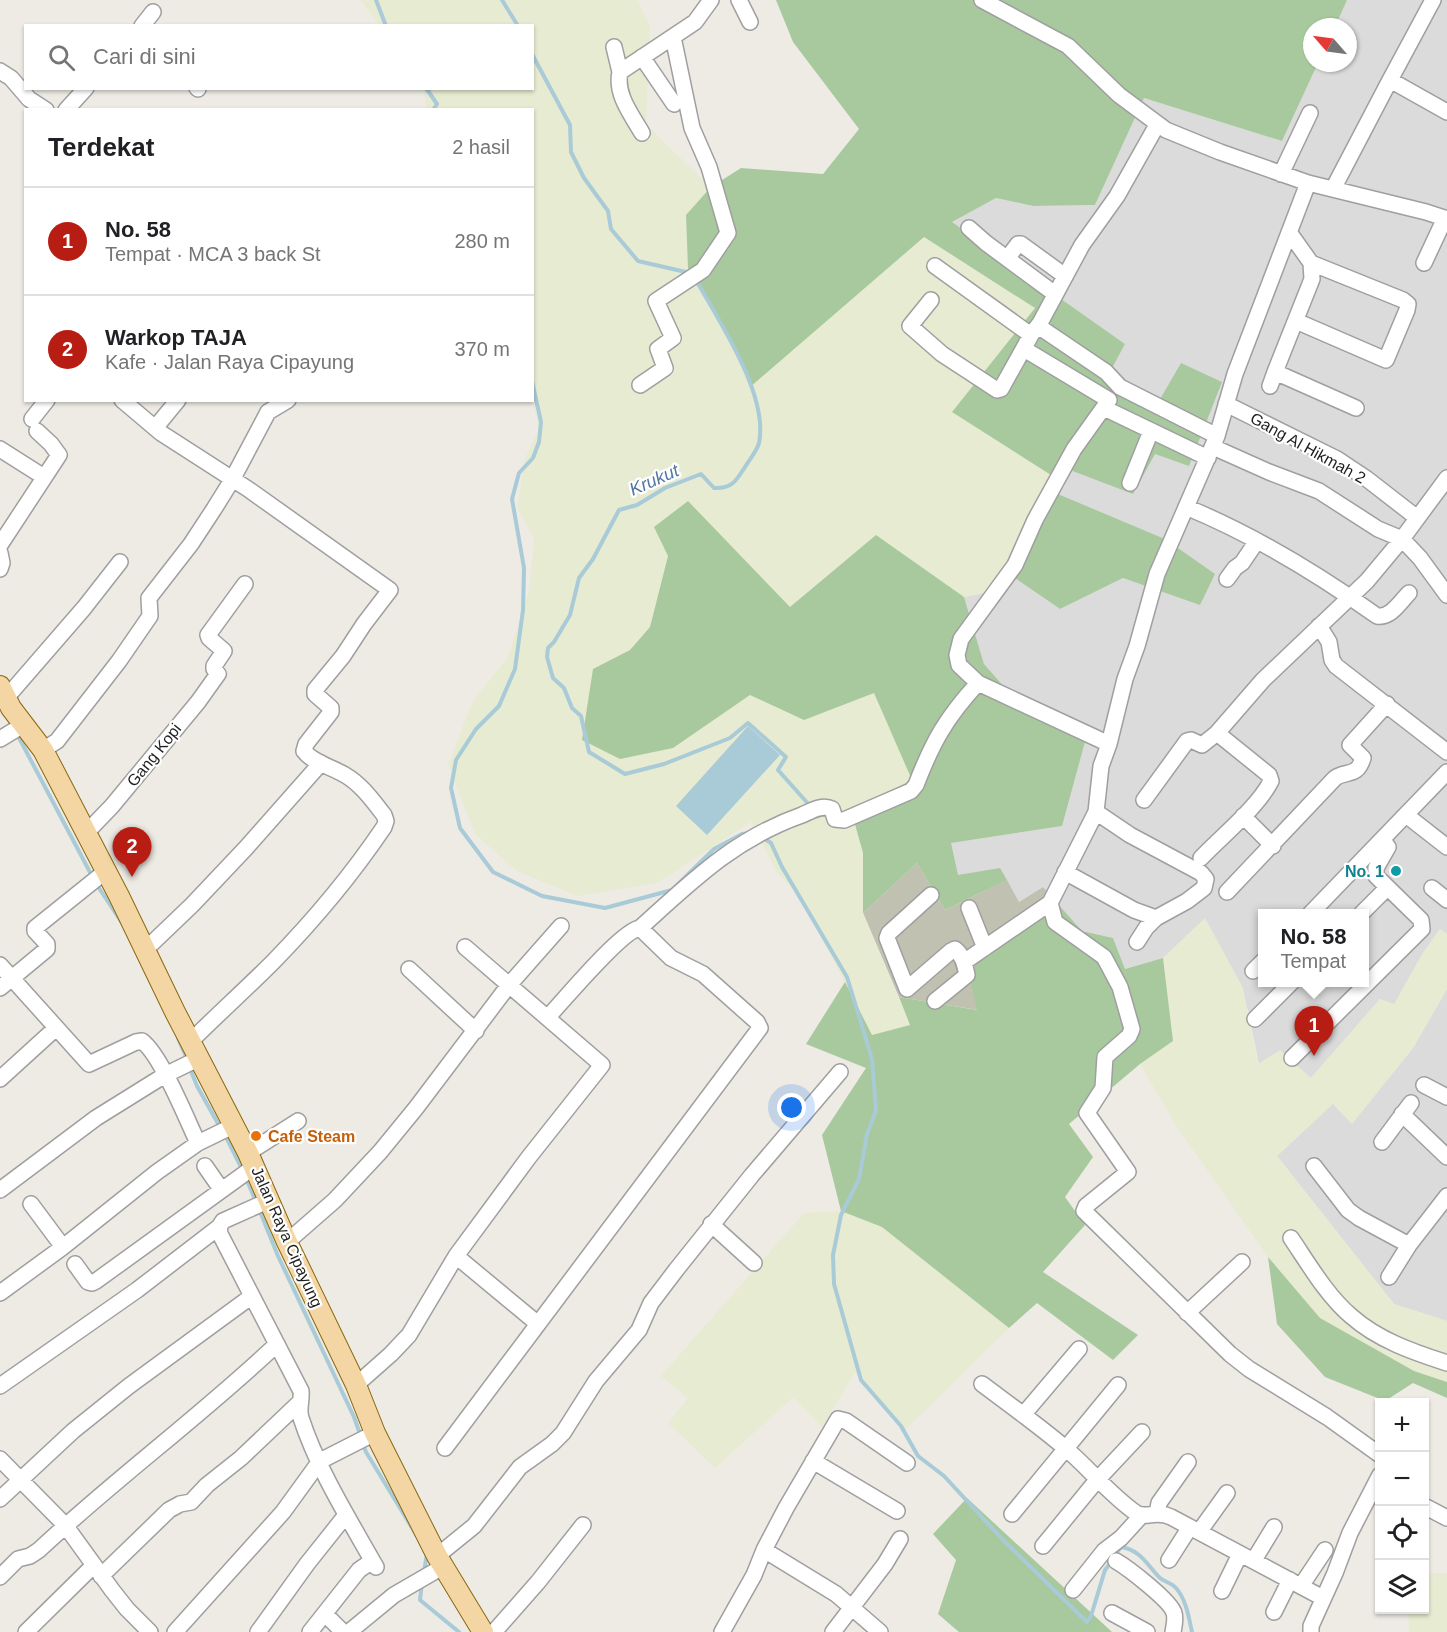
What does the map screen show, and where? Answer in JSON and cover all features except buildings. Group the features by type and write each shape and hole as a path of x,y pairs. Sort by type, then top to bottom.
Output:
{"main road":[{"name":"Jalan Raya Cipayung","path":"3,692 21,726 43,750 86,833 103,873 146,949 234,1125 248,1166 356,1385 372,1434 437,1566 483,1632"}],"street":[{"path":"620,72 696,22 711,0"},
{"path":"740,0 750,22"},
{"path":"982,0 1068,46 1119,95 1157,125 1180,137 1308,183 1446,218 1424,262"},
{"path":"1333,189 1433,0"},
{"path":"144,24 153,12"},
{"path":"640,385 665,368 658,349 673,338 656,301 703,270 728,233 709,167 692,128 673,38"},
{"path":"615,47 621,94 642,133"},
{"path":"642,57 674,104"},
{"path":"0,71 11,78 29,99 43,108"},
{"path":"1390,80 1447,112"},
{"path":"68,108 84,90"},
{"path":"1281,174 1310,113"},
{"path":"931,300 910,326 942,354 997,390 1004,386 1082,244 1117,196 1157,125"},
{"path":"964,962 1050,903 1096,812 1101,766 1156,574 1212,447 1234,374 1308,183"},
{"path":"969,228 1055,294"},
{"path":"1289,232 1311,263 1312,279 1273,379 1356,408"},
{"path":"1012,252 1018,244 1021,244 1065,276"},
{"path":"1296,321 1386,360 1407,310 1408,304 1403,300 1311,263"},
{"path":"935,266 1106,372 1120,387 1212,447"},
{"path":"1024,349 1109,400 1074,449 1035,520 1015,565 961,639 957,656 959,665 978,683 1109,744"},
{"path":"0,545 59,455 35,425 46,402"},
{"path":"0,1190 90,1122 169,1073 196,1053 263,972 332,896 384,827 386,821 384,815 359,786 344,774 321,763 304,751 306,744 331,712 331,708 315,694 315,690 338,663 390,590 352,561 155,428 124,402"},
{"path":"155,428 176,402"},
{"path":"43,750 57,741 119,661 150,616 149,598 191,544 232,480 268,412 285,402"},
{"name":"Gang Al Hikmah 2","path":"1226,404 1336,459 1367,479 1416,518"},
{"path":"1104,408 1151,431 1212,447 1269,472 1319,490 1378,529 1402,539 1420,558 1447,595"},
{"path":"1130,483 1151,431"},
{"path":"0,449 44,477"},
{"path":"1144,800 1187,741 1191,740 1202,745 1217,733 1263,680 1318,626 1352,598 1402,539 1447,478"},
{"path":"1186,507 1211,516 1257,541 1381,617 1390,613 1409,593"},
{"path":"1227,579 1242,563 1257,541"},
{"path":"0,553 2,563 0,569"},
{"path":"3,692 84,608 120,562"},
{"name":"Gang Kopi","path":"86,833 112,806 198,702 218,674 214,666 224,651 208,635 245,584"},
{"path":"1318,626 1329,642 1332,660 1336,666 1447,752"},
{"path":"548,1017 592,968 632,931 640,928 700,874 748,839 822,807 832,809 835,819 844,820 911,791 944,724 955,707 978,683"},
{"path":"1227,892 1338,775 1350,774 1362,762 1363,758 1359,752 1350,745 1387,705"},
{"path":"2,737 21,726"},
{"path":"1201,858 1243,816 1271,782 1269,775 1217,733"},
{"path":"146,949 192,905 321,763"},
{"path":"1315,909 1447,771"},
{"path":"1096,812 1130,835 1194,868 1206,879 1204,888 1156,918 1137,942"},
{"path":"1406,815 1447,847"},
{"path":"1243,816 1273,846"},
{"path":"1369,982 1422,929 1423,925 1422,920 1378,879 1376,868 1388,847 1383,840"},
{"path":"1065,872 1134,910 1156,918"},
{"path":"6,983 47,949 47,944 35,932 35,928 103,873"},
{"path":"1366,909 1387,888"},
{"path":"1432,888 1447,900"},
{"path":"931,895 889,933 887,938 909,994 955,949 958,951 967,975 935,1001"},
{"path":"1050,903 1055,922 1106,959 1120,987 1132,1029 1129,1036 1105,1057 1103,1088 1087,1113 1128,1172 1086,1206 1084,1211 1187,1313 1249,1369 1327,1417 1376,1452"},
{"path":"969,908 985,948"},
{"path":"287,1242 335,1200 380,1152 476,1031 509,985 561,926"},
{"path":"446,1448 760,1028 757,1022 703,974 671,958 640,928"},
{"path":"356,1385 409,1335 456,1256 602,1065 465,947"},
{"path":"0,965 6,983 56,1028 91,1064 136,1042 142,1041 147,1045 169,1073 204,1140"},
{"path":"409,969 476,1031"},
{"path":"1255,1019 1287,987"},
{"path":"1292,1058 1364,987"},
{"path":"0,1079 56,1028"},
{"path":"349,1632 387,1600 437,1566 474,1526 520,1467 552,1444 563,1433 596,1381 635,1337 651,1303 711,1224 840,1072"},
{"path":"1424,1085 1447,1097"},
{"path":"1382,1142 1407,1109 1447,1157"},
{"path":"75,1264 88,1282 96,1281 221,1189 298,1121"},
{"path":"0,1293 63,1247 157,1172 204,1140 234,1125"},
{"path":"205,1166 221,1189"},
{"path":"1314,1166 1348,1210 1409,1245"},
{"path":"1389,1277 1409,1245 1447,1196"},
{"path":"0,1386 137,1290 219,1227 223,1221 267,1201"},
{"path":"31,1204 63,1247"},
{"path":"711,1224 754,1263"},
{"path":"219,1227 220,1234 301,1391 301,1418 320,1461 346,1515 374,1564 358,1570 310,1632"},
{"path":"1290,1238 1319,1279 1350,1316 1398,1346 1447,1363"},
{"path":"456,1256 538,1324"},
{"path":"1187,1313 1242,1263"},
{"path":"0,1499 73,1431 252,1296"},
{"path":"0,1577 18,1559 30,1556 39,1550 131,1468 243,1376 277,1344"},
{"path":"1023,1415 1079,1349"},
{"path":"982,1384 1065,1448 1096,1480 1141,1516"},
{"path":"1012,1514 1118,1385"},
{"path":"26,1632 169,1510 180,1504 191,1502 300,1402"},
{"path":"722,1632 754,1575 764,1550 838,1419 842,1419 906,1463"},
{"path":"1043,1546 1096,1480 1142,1431"},
{"path":"175,1632 283,1512 320,1461 372,1434"},
{"path":"0,1459 65,1525 127,1609 150,1632"},
{"path":"813,1461 897,1511"},
{"path":"1157,1513 1159,1503 1188,1462"},
{"path":"1311,1632 1311,1626 1350,1533 1375,1486"},
{"path":"1169,1560 1227,1493"},
{"path":"1429,1508 1447,1518"},
{"path":"1073,1590 1104,1551 1121,1538 1141,1516 1157,1513 1167,1514 1323,1598"},
{"path":"258,1632 346,1515"},
{"path":"494,1632 538,1582 583,1525"},
{"path":"1222,1591 1247,1557 1274,1527"},
{"path":"833,1632 885,1564 900,1539"},
{"path":"764,1550 836,1594 880,1632"},
{"path":"1274,1612 1295,1583 1325,1550"},
{"path":"1116,1561 1170,1604 1175,1619 1173,1632"},
{"path":"1112,1613 1147,1632"},
{"path":"330,1620 343,1632"}],"shaded area":[{"path":"360,0 637,0 650,25 646,125 711,187 688,268 737,352 750,386 924,237 1035,307 952,412 1065,484 993,591 964,597 876,535 790,607 668,556 650,627 630,650 593,670 673,748 750,695 804,720 874,693 913,781 851,810 863,853 863,913 910,1025 872,1035 800,897 776,871 751,822 657,883 577,896 517,871 475,834 448,765 473,701 508,657 529,591 534,539 517,508 525,459 539,429 533,402 534,108 427,108 423,90 534,90 534,24 379,24"},
{"path":"1347,0 1447,0 1447,934 1440,929 1423,953 1394,1005 1380,999 1311,1078 1259,1064 1248,1010 1205,919 1163,958 1125,969 1113,938 1082,931 1043,887 1019,902 957,876 950,843 1062,826 1022,707 984,664 964,597 993,591 1006,572 1060,609 1123,578 1200,604 1165,539 1058,494 1065,484 1070,469 1156,408 1103,383 1125,344 951,222 996,198 1033,206 1095,205 1144,98 1282,141 1314,72 1357,72 1357,18 1339,18"},
{"path":"917,863 945,910 1007,880 1019,902 1043,887 1058,904 967,966 978,1010 899,997 863,913"},
{"path":"1205,918 1243,988 1258,1064 1280,1050 1311,1078 1380,999 1394,1004 1423,953 1440,929 1447,934 1447,989 1413,1048 1352,1124 1333,1104 1277,1156 1394,1304 1447,1321 1447,1382 1414,1371 1320,1318 1268,1257 1177,1127 1140,1064 1173,1041 1163,958"},
{"path":"1447,989 1447,1321 1394,1304 1277,1156 1333,1103 1352,1123 1413,1048"},
{"path":"841,1211 882,1227 1009,1328 905,1430 855,1372 822,1427 793,1397 715,1468 668,1423 688,1398 661,1376 804,1213"},
{"path":"1429,1573 1447,1573 1447,1632 1409,1632 1408,1614 1429,1614"}],"green space":[{"path":"776,0 1347,0 1339,18 1303,18 1303,72 1314,72 1282,141 1144,98 1095,205 1033,206 996,198 952,222 1125,344 1104,383 1155,408 1181,363 1222,382 1189,466 1155,454 1133,494 1070,470 1065,484 952,412 1035,308 924,237 750,387 737,352 688,268 686,215 711,187 741,168 823,174 859,129 793,42"},
{"path":"1058,494 1165,539 1215,574 1200,605 1123,578 1060,609 1006,572"},
{"path":"688,501 790,607 876,535 964,597 984,664 1022,707 1086,738 1062,826 951,843 958,875 1000,868 1007,880 945,910 917,863 863,913 863,853 851,810 912,780 874,693 804,720 750,695 673,748 620,759 582,740 593,669 630,650 650,627 668,556 654,527"},
{"path":"1058,904 1082,931 1113,938 1125,969 1163,958 1173,1041 1140,1064 1069,1124 1093,1157 1065,1197 1085,1225 1043,1272 1138,1335 1113,1360 1037,1303 1009,1328 882,1227 841,1211 822,1135 866,1068 806,1044 845,982 872,1035 910,1025 899,997 977,1010 967,966"},
{"path":"1268,1257 1320,1318 1414,1371 1447,1382 1447,1398 1413,1383 1390,1398 1378,1398 1325,1377 1277,1324"},
{"path":"967,1498 1112,1632 959,1632 938,1614 956,1560 933,1534"}],"water":[{"path":"748,726 780,755 707,835 676,806"}],"waterway":[{"path":"376,0 385,24"},
{"name":"Krukut","path":"502,0 517,24"},
{"name":"Krukut","path":"534,58 570,125 571,152 584,178 608,211 611,229 638,261 690,273"},
{"path":"427,90 437,104 434,108"},
{"name":"Krukut","path":"695,278 728,336 749,380 760,424 758,446 739,476 725,487 714,488 701,474 665,488 637,505 619,510 593,559 579,578 570,615 548,648 547,657 553,678 564,688 572,708 581,716 589,752 625,774 664,764 730,738 748,723 786,757 778,770 811,807"},
{"path":"534,390 541,422 539,442 533,458 519,473 512,499 524,568 523,610 515,669 499,706 476,729 456,760 451,788 460,828 493,872 542,896 605,908 672,890 714,849 742,834 750,833"},
{"path":"17,734 92,876"},
{"path":"762,837 771,843 782,867 847,977 872,1059 876,1111 867,1134 859,1179 841,1215 833,1255 834,1284 861,1380 901,1426 918,1456 944,1476 1004,1541 1087,1622 1091,1616 1105,1570 1111,1562"},
{"path":"97,885 124,926"},
{"path":"178,1038 187,1059"},
{"path":"189,1066 197,1086 221,1129"},
{"path":"225,1135 243,1171"},
{"path":"246,1178 256,1202"},
{"path":"259,1209 278,1256 354,1417 361,1437"},
{"path":"363,1444 417,1536"},
{"path":"1115,1555 1121,1547 1134,1551 1160,1578 1174,1586 1185,1603 1192,1632"},
{"path":"424,1572 427,1553"},
{"path":"422,1583 420,1600 459,1632"}],"place":[{"name":"No. 1","path":"1396,871"},
{"name":"Warkop TAJA","path":"132,877"},
{"name":"No. 58","path":"1314,1056"},
{"name":"Cafe Steam","path":"256,1136"}]}
